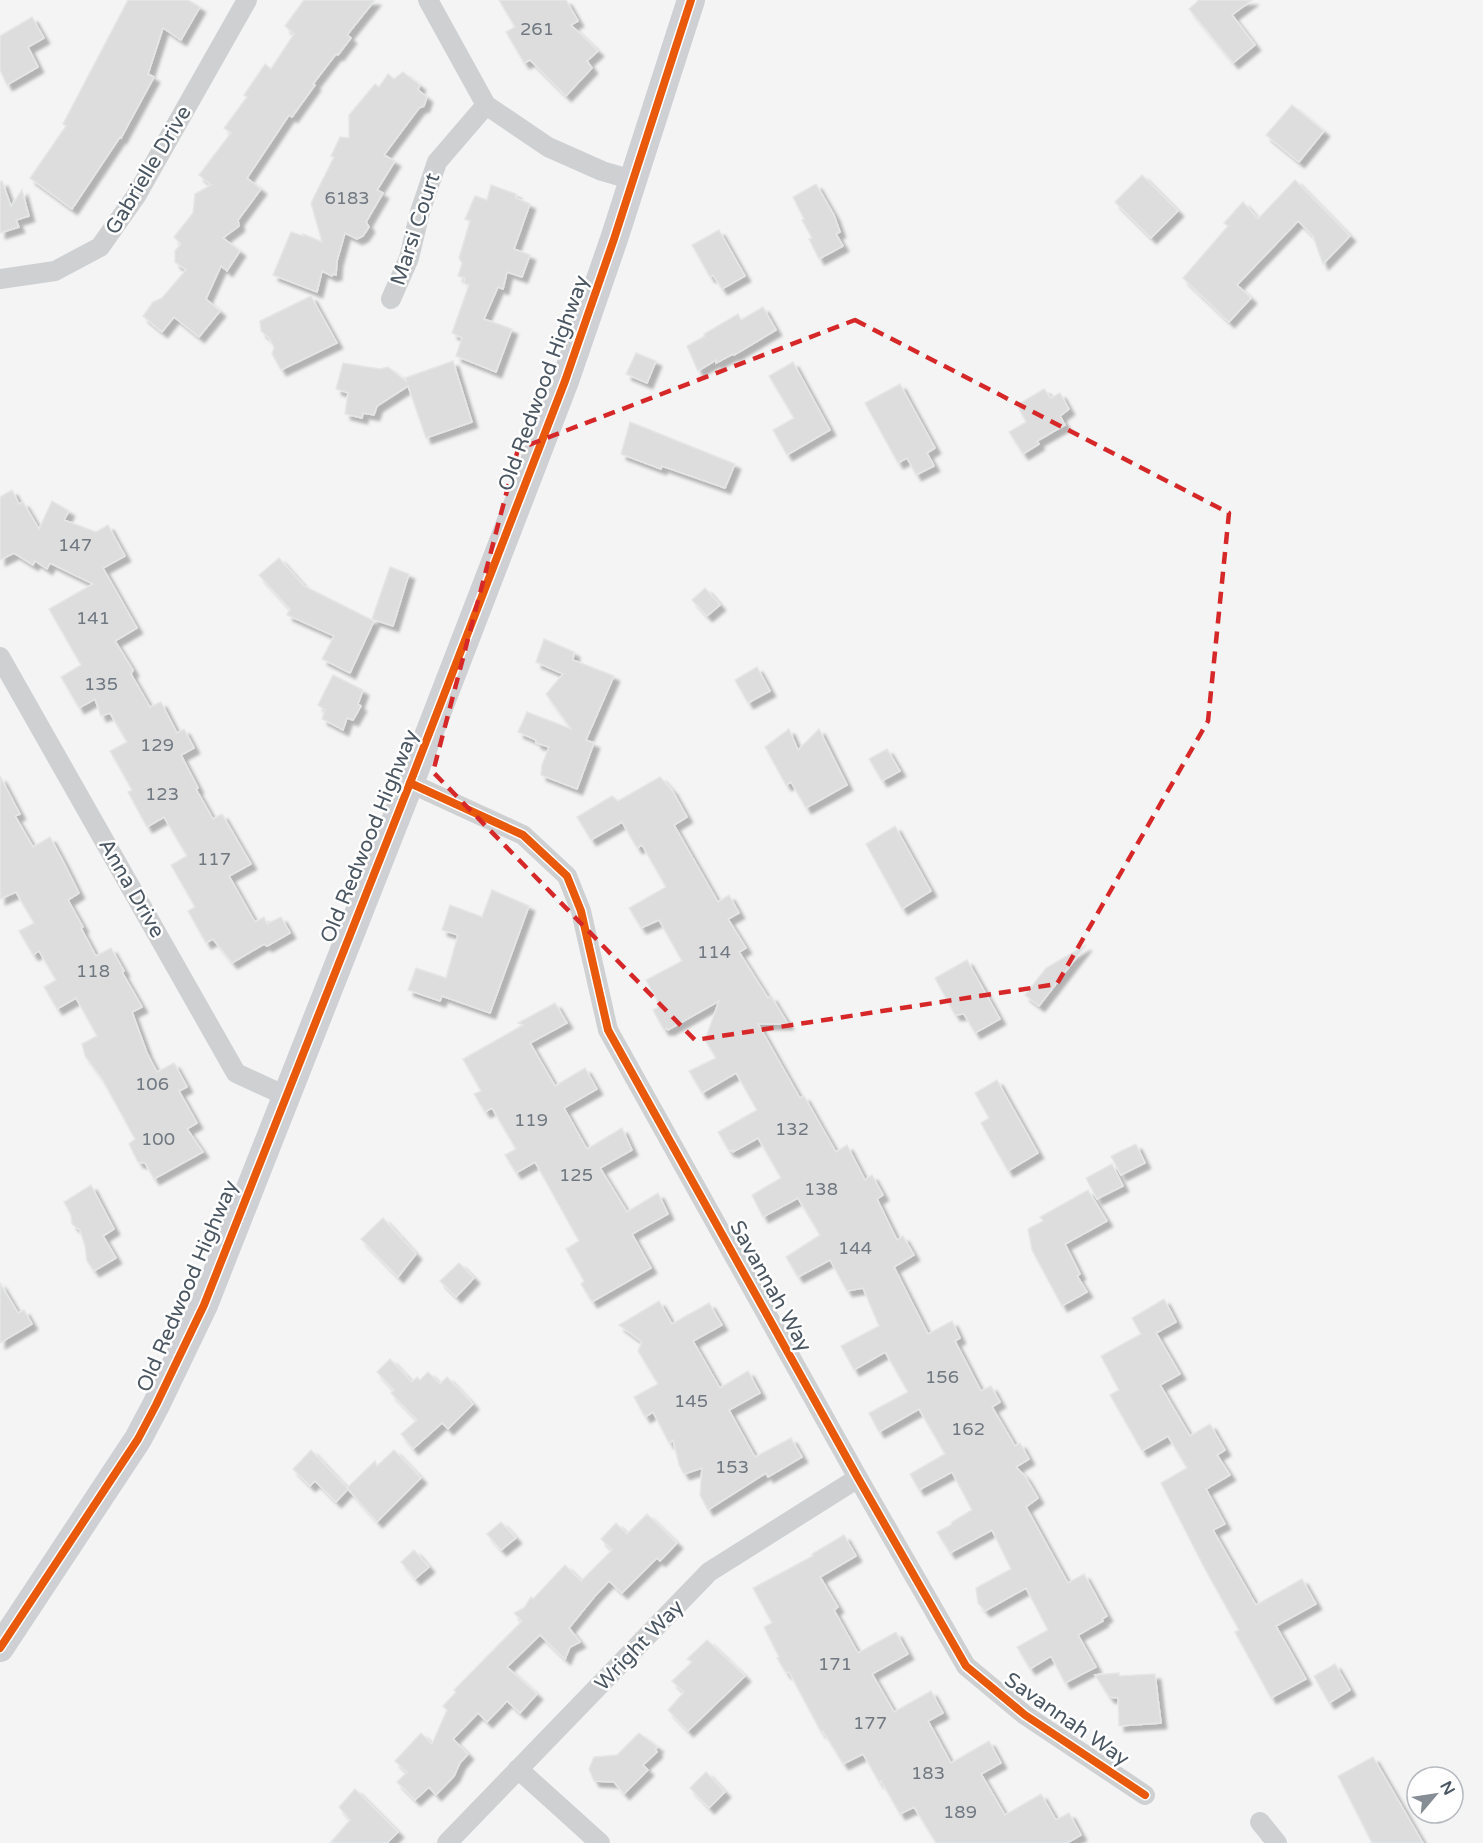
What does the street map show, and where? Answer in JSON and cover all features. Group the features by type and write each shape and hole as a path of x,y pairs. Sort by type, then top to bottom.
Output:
{"main road":[{"name":"Old Redwood Highway","path":"4,1633 138,1439 204,1305 410,783 565,381 691,0"}],"street":[{"name":"Gabrielle Drive","path":"0,279 55,271 100,247 136,196 246,0"},
{"path":"428,0 486,105 548,147 602,171 633,180"},
{"name":"Marsi Court","path":"391,299 409,258 420,212 437,162 486,105"},
{"name":"Anna Drive","path":"0,657 236,1073 286,1096"},
{"name":"Savannah Way","path":"410,783 523,835 567,876 581,911 608,1030 858,1478 966,1666 1025,1715 1145,1795"},
{"name":"Wright Way","path":"447,1843 709,1572 858,1478"},
{"path":"518,1769 600,1843"},
{"path":"1260,1822 1277,1843"}],"highlighted area":[{"path":"855,320 1229,513 1208,721 1057,984 695,1040 433,772 518,449"}],"building":[{"path":"128,0 188,0 200,7 181,40 163,28 148,74 154,77 121,138 72,209 30,178 66,126 63,124"},
{"path":"304,0 375,0 347,35 351,38 313,84 315,85 292,117 289,115 247,178 261,189 238,220 239,226 223,238 240,251 227,271 221,266 206,299 220,311 199,337 174,317 162,332 143,316 153,302 162,298 186,270 175,262 175,251 181,244 174,237 193,213 195,194 211,185 199,175 231,133 224,128 247,97 244,95 265,64 271,69 294,34 285,26"},
{"path":"499,0 566,0 578,21 571,25 598,51 587,61 592,68 566,96 530,60 524,63 506,32 515,27"},
{"path":"1199,0 1252,0 1232,15 1255,45 1233,63 1189,9"},
{"path":"32,17 44,38 28,47 38,67 7,85 0,70 0,36"},
{"path":"403,72 420,85 418,90 427,97 424,106 419,108 384,155 395,161 377,190 383,193 366,222 369,227 363,236 357,239 345,233 337,261 336,275 332,276 322,271 317,292 273,275 291,232 322,242 311,203 334,157 331,156 340,137 349,138 349,115 375,84 379,87 388,74 394,79"},
{"path":"1292,105 1324,131 1299,162 1266,135"},
{"path":"1142,175 1178,211 1151,238 1115,202"},
{"path":"1295,180 1350,236 1323,264 1313,236 1298,221 1237,285 1251,298 1229,322 1183,278 1228,226 1224,223 1243,202 1258,219"},
{"path":"2,181 11,206 22,190 29,216 16,220 19,227 0,233 0,182"},
{"path":"816,184 834,215 840,232 836,234 843,246 819,259 793,197"},
{"path":"491,185 516,194 516,198 530,204 514,249 530,255 522,277 507,272 503,289 498,287 484,319 512,329 496,372 456,356 462,338 452,333 469,285 464,283 465,278 458,276 462,263 459,258 470,221 465,219 475,196 487,200"},
{"path":"719,230 745,276 722,289 713,275 710,277 692,245"},
{"path":"311,296 337,343 281,370 272,354 274,347 261,331 260,321"},
{"path":"763,307 776,330 734,355 716,363 716,360 698,371 687,346 738,314 741,320"},
{"path":"636,353 656,361 647,383 626,374"},
{"path":"453,361 472,422 426,438 408,386 377,406 374,415 363,413 362,418 345,414 348,393 336,389 343,363 380,369 388,367 407,382 405,378"},
{"path":"793,362 830,430 787,455 773,430 794,418 769,376"},
{"path":"900,384 935,448 927,453 934,466 916,475 907,458 898,463 865,403"},
{"path":"1044,389 1051,398 1060,393 1069,409 1060,416 1065,425 1037,441 1039,444 1023,454 1009,432 1026,422 1017,405"},
{"path":"630,422 735,464 725,488 662,466 661,469 621,454"},
{"path":"12,490 19,504 23,502 39,529 52,501 69,511 64,520 96,532 108,525 125,556 103,568 137,628 115,641 133,670 131,674 150,707 161,702 177,733 184,729 194,748 181,755 198,788 196,789 213,819 222,814 251,864 229,876 255,922 264,917 267,924 281,917 290,933 267,946 264,944 232,963 213,939 206,943 188,911 195,907 171,865 187,856 164,817 147,827 128,792 132,790 110,751 127,742 110,713 101,716 95,699 79,708 61,677 81,665 49,609 93,584 50,563 47,569 35,561 33,565 14,553 0,560 0,497"},
{"path":"279,558 304,586 374,621 350,673 322,659 334,636 287,615 290,609 259,575"},
{"path":"390,567 409,574 393,626 372,619"},
{"path":"705,588 720,605 707,616 692,600"},
{"path":"544,639 574,652 573,660 614,676 586,740 594,743 577,789 541,775 549,747 536,743 536,740 518,732 527,712 571,729 546,694 563,674 536,662"},
{"path":"757,667 770,691 748,703 735,680"},
{"path":"333,675 363,690 358,704 361,706 353,720 347,718 343,730 322,719 325,710 318,705"},
{"path":"789,729 798,750 819,729 847,785 806,808 791,782 786,785 765,747"},
{"path":"887,749 900,771 882,781 869,759"},
{"path":"0,776 20,814 15,816 33,847 50,837 63,861 79,893 68,900 96,956 111,948 124,971 122,972 142,1007 132,1012 147,1053 157,1072 174,1063 187,1087 179,1091 197,1123 187,1129 203,1152 154,1179 145,1163 138,1162 129,1144 135,1139 102,1079 85,1056 82,1044 97,1036 76,998 57,1009 44,987 56,980 39,951 33,955 19,931 34,923 16,892 0,899"},
{"path":"660,777 672,790 687,817 674,825 718,902 729,895 739,913 728,919 746,948 739,952 768,998 771,996 788,1024 758,1024 800,1098 804,1096 836,1152 847,1145 865,1180 872,1175 883,1195 877,1199 897,1240 903,1236 914,1255 894,1267 928,1334 952,1321 960,1338 955,1341 981,1391 991,1386 1000,1402 992,1407 1015,1446 1020,1443 1029,1459 1016,1467 1025,1476 1038,1498 1026,1507 1068,1583 1084,1574 1107,1616 1102,1619 1103,1621 1078,1635 1096,1667 1065,1683 1051,1656 1030,1669 1017,1647 1048,1630 1026,1588 985,1611 978,1603 976,1588 1011,1569 992,1530 950,1553 937,1532 972,1510 952,1472 919,1490 910,1474 945,1454 919,1409 879,1432 869,1413 908,1392 885,1352 854,1370 841,1346 879,1326 863,1288 847,1291 830,1260 798,1277 786,1257 820,1235 798,1198 763,1217 752,1195 781,1178 758,1138 733,1152 729,1151 718,1132 757,1110 736,1073 702,1093 689,1071 716,1058 705,1040 719,1001 668,1030 667,1028 664,1030 653,1010 660,1006 646,980 682,961 659,920 641,928 629,908 666,887 642,845 637,848 622,822 591,840 577,817 612,796 618,801"},
{"path":"895,826 931,891 902,909 866,844"},
{"path":"492,890 529,906 490,1013 442,996 440,1001 408,990 416,968 446,978 458,935 442,930 450,905 482,917"},
{"path":"1086,945 1039,1006 1025,995 1046,968"},
{"path":"967,960 1000,1019 975,1033 964,1014 955,1015 935,978"},
{"path":"555,1003 567,1023 530,1043 555,1086 585,1068 597,1089 564,1108 587,1149 622,1128 632,1150 600,1168 627,1212 658,1193 668,1214 632,1234 651,1268 592,1302 581,1284 584,1281 566,1249 579,1241 535,1162 516,1173 505,1155 516,1149 492,1108 485,1112 474,1094 481,1091 463,1059 523,1025 518,1023"},
{"path":"997,1080 1038,1153 1008,1171 981,1123 989,1118 975,1093"},
{"path":"1136,1144 1145,1163 1121,1175 1111,1156"},
{"path":"1112,1164 1123,1186 1097,1199 1086,1178"},
{"path":"91,1185 114,1229 103,1236 116,1258 94,1271 87,1261 80,1230 72,1224 71,1215 64,1202"},
{"path":"1088,1190 1107,1221 1065,1244 1080,1274 1077,1276 1087,1292 1062,1306 1032,1250 1028,1229 1043,1221 1040,1217"},
{"path":"383,1218 416,1254 398,1277 361,1239"},
{"path":"459,1263 474,1278 456,1297 440,1281"},
{"path":"0,1283 18,1313 24,1310 32,1324 0,1343"},
{"path":"1164,1299 1176,1322 1156,1333 1180,1374 1160,1385 1190,1436 1210,1424 1225,1450 1217,1455 1230,1475 1206,1489 1225,1524 1213,1530 1256,1605 1302,1579 1316,1604 1276,1626 1306,1679 1271,1698 1235,1632 1239,1630 1161,1483 1187,1468 1168,1436 1142,1451 1110,1395 1119,1390 1101,1356 1141,1334 1132,1318"},
{"path":"659,1301 672,1324 709,1303 722,1325 693,1341 720,1388 748,1371 760,1393 729,1410 755,1457 791,1438 802,1457 768,1477 766,1473 708,1510 700,1495 702,1468 684,1474 679,1465 673,1440 669,1443 653,1412 645,1417 634,1397 658,1384 638,1351 642,1342 619,1325"},
{"path":"390,1359 412,1382 417,1377 420,1380 428,1372 440,1384 447,1377 473,1404 448,1429 442,1423 413,1449 401,1434 417,1420 391,1393 394,1390 377,1372"},
{"path":"311,1450 347,1488 375,1461 377,1466 394,1450 421,1478 377,1522 348,1489 336,1502 315,1481 310,1486 293,1469"},
{"path":"647,1514 677,1543 660,1561 657,1558 622,1593 609,1581 569,1628 580,1642 570,1647 565,1659 540,1635 507,1667 537,1694 520,1713 507,1701 487,1722 478,1713 453,1739 468,1754 460,1763 454,1776 436,1795 429,1787 415,1800 397,1782 407,1772 395,1761 421,1733 432,1744 447,1710 443,1706 456,1692 454,1690 522,1621 514,1613 524,1608 531,1597 533,1599 565,1565 581,1581 612,1550 601,1539 616,1523 627,1534"},
{"path":"501,1522 516,1538 501,1550 487,1534"},
{"path":"844,1535 856,1556 820,1577 838,1607 834,1610 858,1653 896,1632 908,1654 872,1674 894,1712 931,1691 943,1713 928,1721 951,1763 989,1741 1001,1763 981,1774 1005,1815 1041,1794 1056,1820 1069,1813 1081,1835 1067,1843 936,1843 914,1807 900,1814 863,1754 843,1764 823,1731 821,1732 789,1672 786,1673 777,1658 779,1657 764,1627 772,1623 753,1588 813,1556 812,1554"},
{"path":"414,1550 429,1567 415,1579 401,1562"},
{"path":"707,1640 745,1676 688,1731 668,1710 684,1692 672,1681 692,1662 687,1659"},
{"path":"1335,1664 1350,1690 1329,1703 1314,1676"},
{"path":"1119,1673 1119,1676 1155,1674 1161,1723 1119,1726 1118,1698 1109,1697 1095,1675"},
{"path":"639,1733 658,1747 655,1749 657,1752 643,1765 648,1770 624,1794 614,1782 594,1781 589,1769 594,1757 617,1755"},
{"path":"1373,1757 1405,1812 1405,1825 1413,1825 1423,1843 1372,1843 1338,1776"},
{"path":"706,1772 725,1792 709,1808 690,1788"},
{"path":"355,1789 398,1832 387,1843 330,1843 350,1820 339,1807"}],"cycle path":[{"path":"0,1648 138,1439 204,1305 410,783 565,381 614,239 691,0"},
{"path":"410,783 523,835 567,876 581,911 608,1030 858,1478 966,1666 1025,1715 1145,1795"}]}
